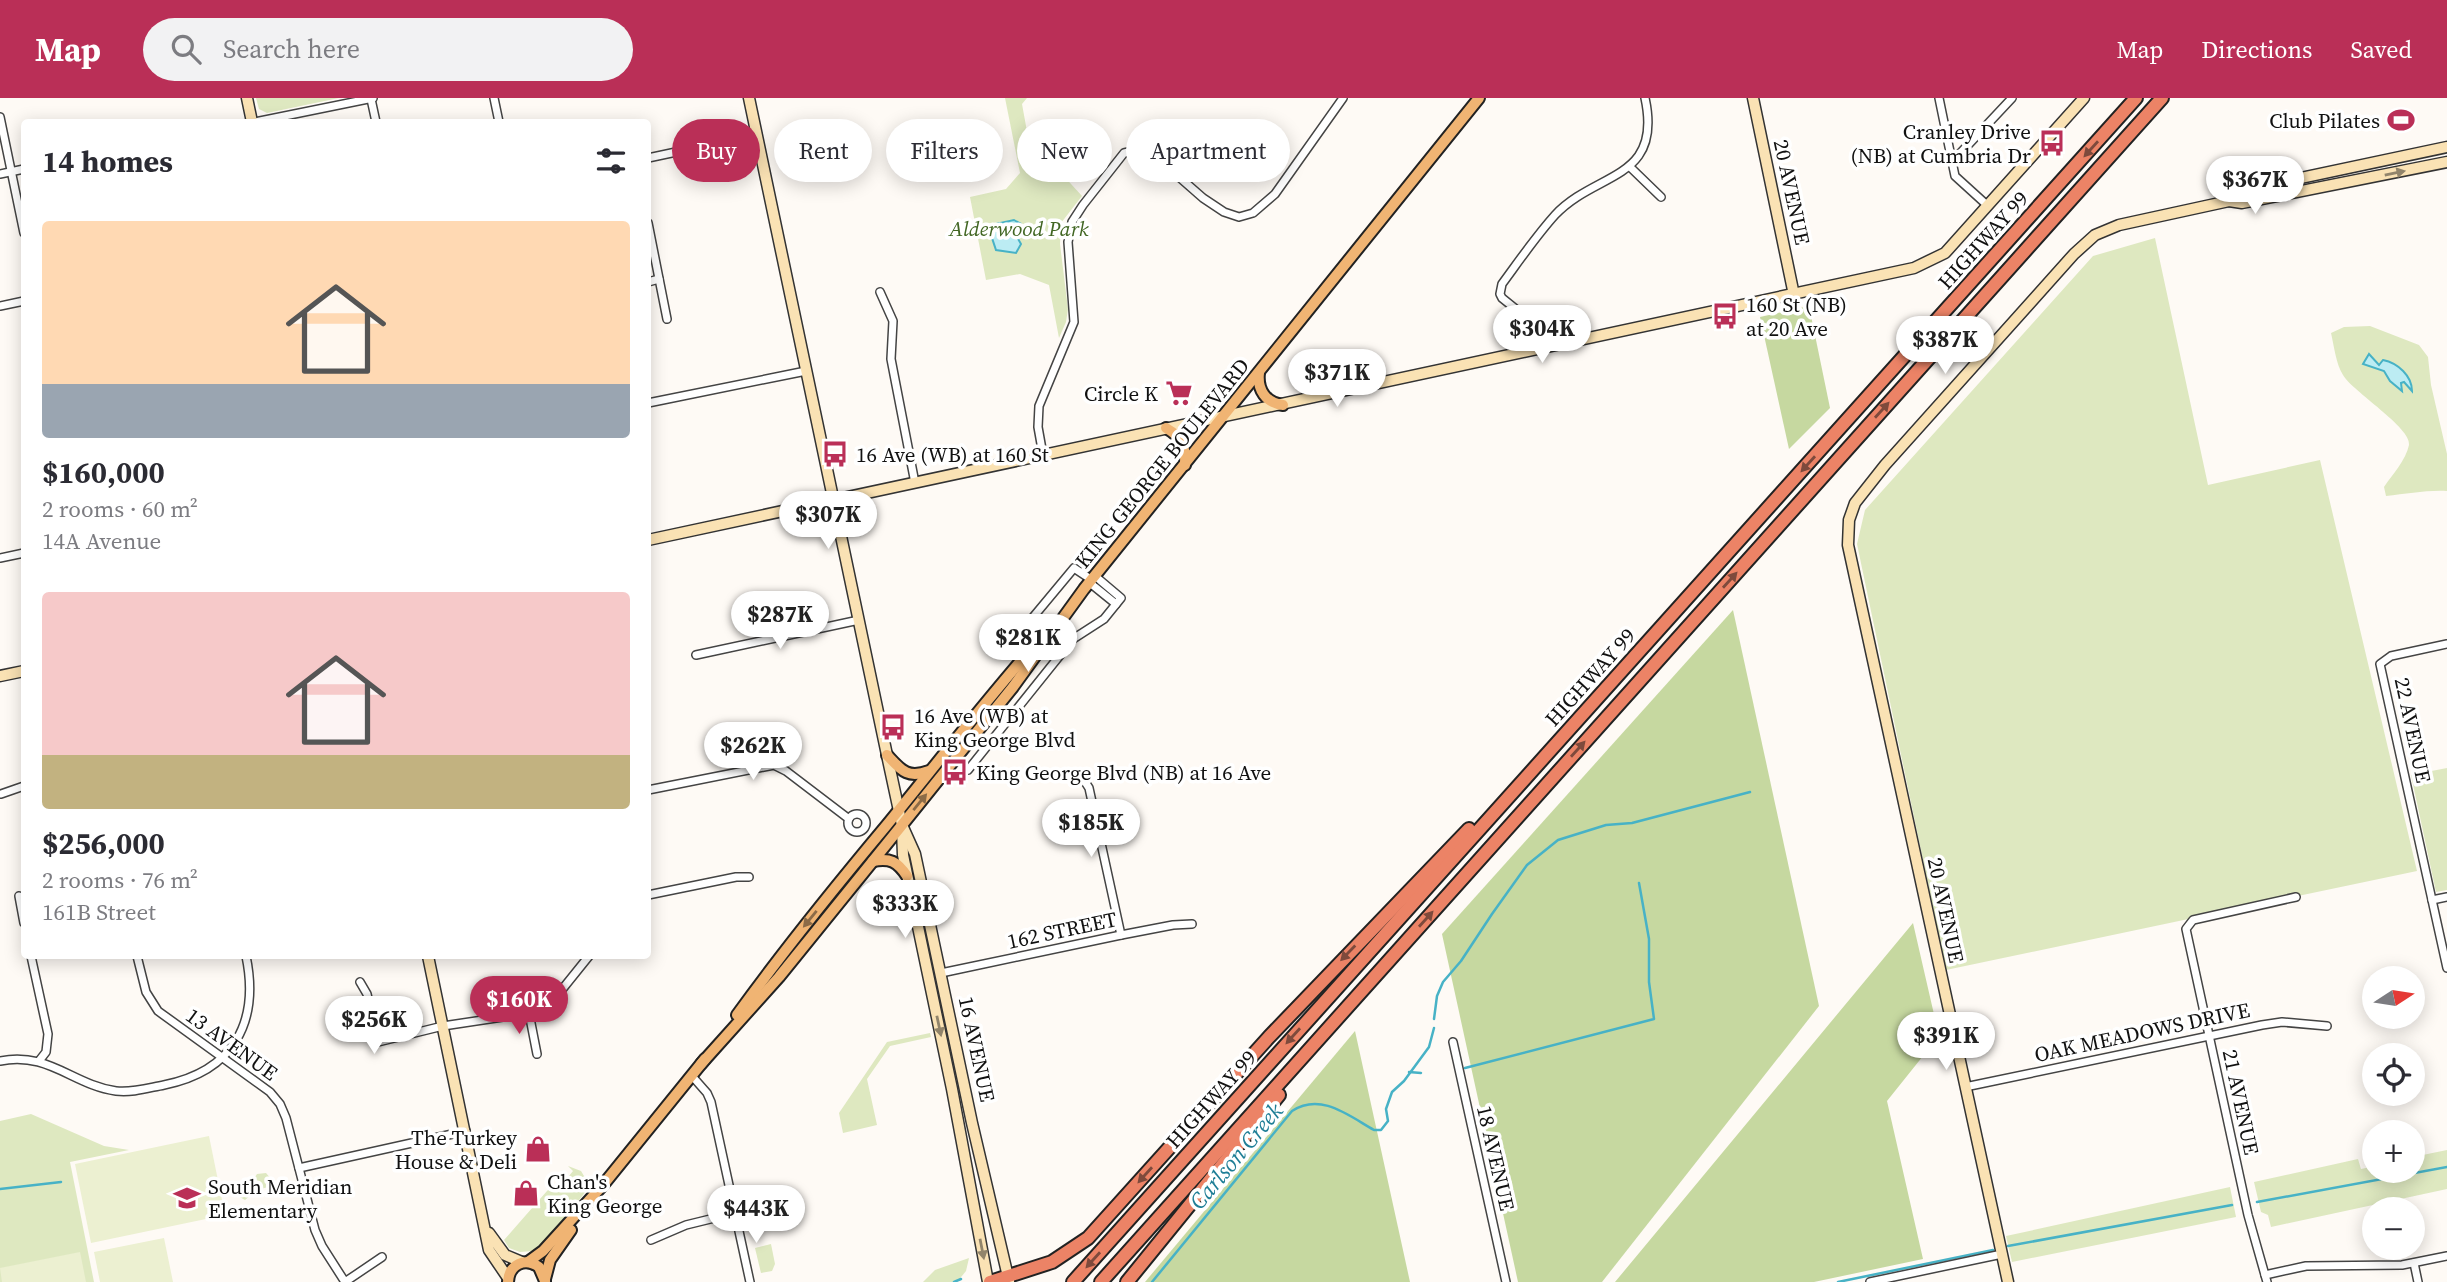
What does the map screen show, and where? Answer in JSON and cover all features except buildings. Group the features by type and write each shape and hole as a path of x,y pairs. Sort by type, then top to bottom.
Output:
{"highway":[{"name":"HIGHWAY 99","path":"1073,1282 2136,98"},
{"name":"HIGHWAY 99","path":"1101,1282 2162,98"},
{"path":"989,1282 1008,1279 1052,1262 1088,1238 1297,1007 1568,730"},
{"path":"1127,1282 1381,970"}],"main road":[{"name":"KING GEORGE BOULEVARD","path":"508,1280 512,1268 544,1251 603,1185 692,1076 787,947 1003,679 1090,582 1479,98"},
{"path":"1259,373 1260,387 1268,400 1283,405"},
{"path":"1166,428 1177,434 1182,441 1185,465"},
{"name":"KING GEORGE BOULEVARD","path":"701,1064 779,976 873,861 1013,687 1090,582"},
{"path":"887,755 900,769 911,774 918,775 929,771"},
{"path":"873,861 890,859 900,866 907,876"},
{"name":"KING GEORGE BOULEVARD","path":"545,1280 550,1260 603,1185"},
{"path":"525,1262 539,1267 545,1280"}],"street":[{"path":"247,98 253,119"},
{"path":"269,119 372,98 376,119"},
{"path":"494,98 498,119"},
{"name":"16 AVENUE","path":"749,98 753,119"},
{"path":"1044,455 1038,427 1039,405 1074,322 1068,242 1072,222 1124,153 1146,148 1203,198 1224,212 1238,217 1253,213 1275,194 1343,98"},
{"path":"1560,346 1502,298 1502,284 1556,215 1570,202 1630,167 1638,158 1647,135 1649,119 1645,98"},
{"name":"20 AVENUE","path":"1753,98 1794,295"},
{"path":"1939,98 1955,176 1988,205"},
{"path":"1952,162 2012,98"},
{"path":"651,539 1914,268 1945,253 2084,98"},
{"path":"0,117 21,219"},
{"path":"2229,201 2240,191 2447,147"},
{"path":"651,157 672,153"},
{"name":"16 AVENUE","path":"760,154 899,809 903,855 989,1282"},
{"path":"2229,201 2242,204 2447,162"},
{"path":"1630,167 1661,197"},
{"path":"0,174 21,170"},
{"name":"20 AVENUE","path":"2008,1282 1848,545 1849,520 1855,503 1885,465 2074,254 2095,235 2119,225 2229,201"},
{"path":"651,238 667,319"},
{"path":"651,281 659,279"},
{"path":"880,292 893,321 891,359 915,483"},
{"path":"0,306 21,302"},
{"path":"1518,355 1528,348 1533,339 1532,324"},
{"path":"651,402 806,371"},
{"path":"0,558 21,554"},
{"path":"968,770 1073,639 1104,619 1118,601 1074,568 1014,640"},
{"path":"696,655 859,620"},
{"name":"22 AVENUE","path":"2447,644 2391,656 2380,664 2447,968"},
{"path":"0,676 21,672"},
{"path":"651,789 774,765 849,819"},
{"path":"1080,774 1090,788 1121,935"},
{"path":"1,794 21,787"},
{"name":"16 AVENUE","path":"902,825 915,854 1008,1279"},
{"path":"651,894 736,877 749,877"},
{"path":"19,896 21,907"},
{"name":"21 AVENUE","path":"2266,1278 2248,1215 2186,929 2193,920 2296,897"},
{"path":"2432,900 2447,897"},
{"name":"162 STREET","path":"941,973 1121,935 1192,924"},
{"path":"33,959 48,1034 46,1052 39,1060"},
{"name":"13 AVENUE","path":"138,959 146,992 158,1010 263,1086 280,1104 315,1230 345,1282"},
{"path":"0,1061 16,1058 39,1060 106,1089 129,1092 186,1080 202,1073 223,1058 240,1034 248,1011 251,987 246,959"},
{"path":"429,959 489,1250 508,1280"},
{"path":"360,982 367,994 378,1042 443,1026 529,1013 556,997 585,959"},
{"path":"925,959 941,973"},
{"path":"529,1013 537,1054"},
{"name":"OAK MEADOWS DRIVE","path":"1965,1087 2282,1022 2327,1026"},
{"name":"18 AVENUE","path":"1453,1042 1506,1282"},
{"path":"692,1076 712,1101 750,1282"},
{"path":"952,1089 958,1093 964,1115 972,1123"},
{"path":"299,1168 466,1131"},
{"path":"651,1240 686,1225 735,1213"},
{"path":"486,1230 505,1255 525,1262"},
{"path":"1870,1282 2002,1254"},
{"path":"2266,1278 2306,1266 2413,1264 2447,1256"},
{"path":"345,1282 382,1257"},
{"path":"2413,1264 2418,1282"}],"green space":[{"path":"256,98 339,98 267,113 259,109"},
{"name":"Alderwood Park","path":"1005,98 1027,98 1022,104 1025,119 1017,119 1017,158"},
{"name":"Alderwood Park","path":"1017,176 1017,182 1069,182 1082,196 1061,223 1060,244 1068,309 1059,338 1049,285 1020,274 986,280 970,197 1006,189"},
{"path":"2155,238 2208,485 2320,460 2417,871 1946,970 1857,544 1865,510 2093,256"},
{"path":"1809,306 1830,408 1789,449 1760,317"},
{"path":"2370,326 2419,345 2428,357 2431,385 2447,454 2447,491 2386,496 2384,487 2405,456 2409,445 2407,438 2392,420 2343,375 2331,333 2344,327"},
{"path":"1733,610 1819,1006 1602,1282 1518,1282 1442,934"},
{"path":"2447,768 2447,890 2436,892 2411,775"},
{"path":"1913,923 1939,1036 1887,1101 1923,1259 1814,1282 1615,1282"},
{"path":"1355,1031 1410,1282 1145,1282"},
{"path":"930,1033 931,1037 890,1046 867,1079 877,1125 843,1133 839,1113 887,1042"},
{"path":"31,1114 104,1146 129,1150 70,1162 94,1282 0,1282 0,1121"},
{"path":"209,1136 225,1215 91,1243 75,1164"},
{"path":"2447,1150 2447,1189 2410,1197 2362,1197 2362,1207 2271,1227 2268,1215 2261,1212 2254,1182 2358,1159 2362,1169 2362,1183 2425,1183 2425,1155"},
{"path":"568,1166 581,1171 590,1186 555,1231 533,1251 520,1252 509,1248 504,1240 550,1188 556,1192 573,1171"},
{"path":"266,1173 272,1180 268,1187 257,1190 252,1187 252,1194 245,1200 238,1196 236,1185 244,1180 253,1180 257,1174"},
{"path":"2230,1187 2236,1217 2012,1262 2006,1236"},
{"path":"164,1238 173,1282 100,1282 94,1252"},
{"path":"771,1244 775,1264 772,1271 761,1273 755,1248"},
{"path":"80,1252 86,1282 2,1282 0,1268"},
{"path":"969,1258 966,1271 957,1282 923,1282 935,1270"}],"water":[{"path":"1014,220 1021,224 1022,231 1017,237 1021,244 1016,253 996,250 991,235 995,224"},
{"path":"2369,354 2379,365 2383,360 2399,367 2410,380 2412,391 2404,382 2401,383 2402,391 2390,381 2384,371 2363,364"}],"waterway":[{"path":"1434,1019 1437,996 1443,982 1461,961 1527,865 1558,840 1606,825 1632,823 1750,792"},
{"path":"1465,1068 1654,1019 1649,982 1649,939 1639,883"},
{"name":"Carlson Creek","path":"1152,1282 1292,1111 1303,1106 1324,1105 1345,1113 1374,1130 1381,1130 1388,1121 1386,1109 1392,1092 1404,1081 1429,1047 1434,1028"},
{"path":"1409,1072 1421,1073"},
{"path":"2257,1202 2447,1167"},
{"path":"0,1189 61,1182"},
{"path":"2008,1246 2232,1205"},
{"path":"1838,1282 1993,1250"},
{"name":"Carlson Creek","path":"954,1282 961,1279"}],"place":[{"name":"Club Pilates","path":"2401,120"},
{"name":"Cranley Drive (NB) at Cumbria Dr","path":"2052,143"},
{"name":"160 St (NB) at 20 Ave","path":"1725,316"},
{"name":"Circle K","path":"1179,393"},
{"name":"16 Ave (WB) at 160 St","path":"835,454"},
{"name":"16 Ave (WB) at King George Blvd","path":"893,727"},
{"name":"King George Blvd (NB) at 16 Ave","path":"955,772"},
{"name":"The Turkey House & Deli","path":"538,1149"},
{"name":"Chan's King George","path":"526,1193"},
{"name":"South Meridian Elementary","path":"187,1198"}]}
